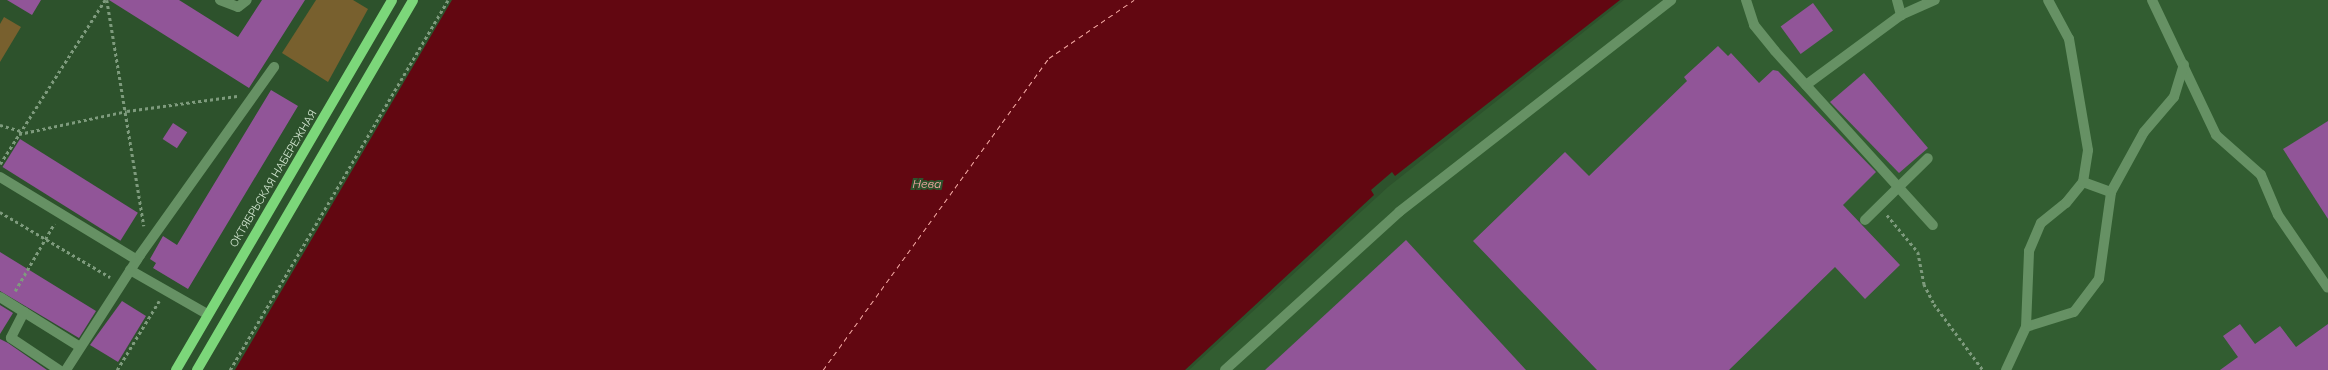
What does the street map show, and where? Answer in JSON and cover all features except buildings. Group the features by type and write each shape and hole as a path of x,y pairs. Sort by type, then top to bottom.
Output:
{"main road":[{"name":"ОКТЯБРЬСКАЯ НАБЕРЕЖНАЯ","path":"176,370 206,314 392,0"},
{"path":"197,370 412,0"}],"lane":[{"path":"220,0 238,7 247,0"},
{"path":"1225,370 1399,212 1671,0"},
{"path":"1746,0 1754,25 1806,85 1933,225"},
{"path":"1897,0 1901,15"},
{"path":"1806,85 1901,15 1935,0"},
{"path":"2006,370 2026,327 2029,250 2041,223 2066,203 2083,182 2088,150 2069,39 2048,0"},
{"path":"2152,0 2216,135 2261,175 2278,215 2328,288"},
{"path":"2026,327 2074,312 2099,279 2111,192 2144,132 2174,96 2184,65"},
{"path":"66,370 138,257 257,93 274,67"},
{"path":"1865,220 1928,158"},
{"path":"0,177 138,257"},
{"path":"2083,182 2111,192"},
{"path":"130,270 206,314"},
{"path":"4,300 80,347"},
{"path":"24,312 11,338 59,370"}],"path":[{"path":"106,0 127,111 144,214 138,257"},
{"path":"0,164 106,0"},
{"path":"230,370 448,0"},
{"path":"19,134 127,111 257,93"},
{"path":"0,125 21,131"},
{"path":"1880,205 1918,252 1924,284 1934,304 1983,370"},
{"path":"0,212 121,283"},
{"path":"4,300 45,239 60,213"},
{"path":"117,370 165,290"}],"shaded area":[{"path":"316,0 353,0 368,9 328,82 282,53"},
{"path":"1624,0 2328,0 2328,370 1189,370 1388,187"},
{"path":"4,17 21,27 0,62 0,24"}],"water":[{"name":"Нева","path":"452,0 1620,0 1395,176 1392,172 1371,190 1374,195 1185,370 235,370"}],"ferry route":[{"path":"823,370 1049,58 1134,0"}]}
